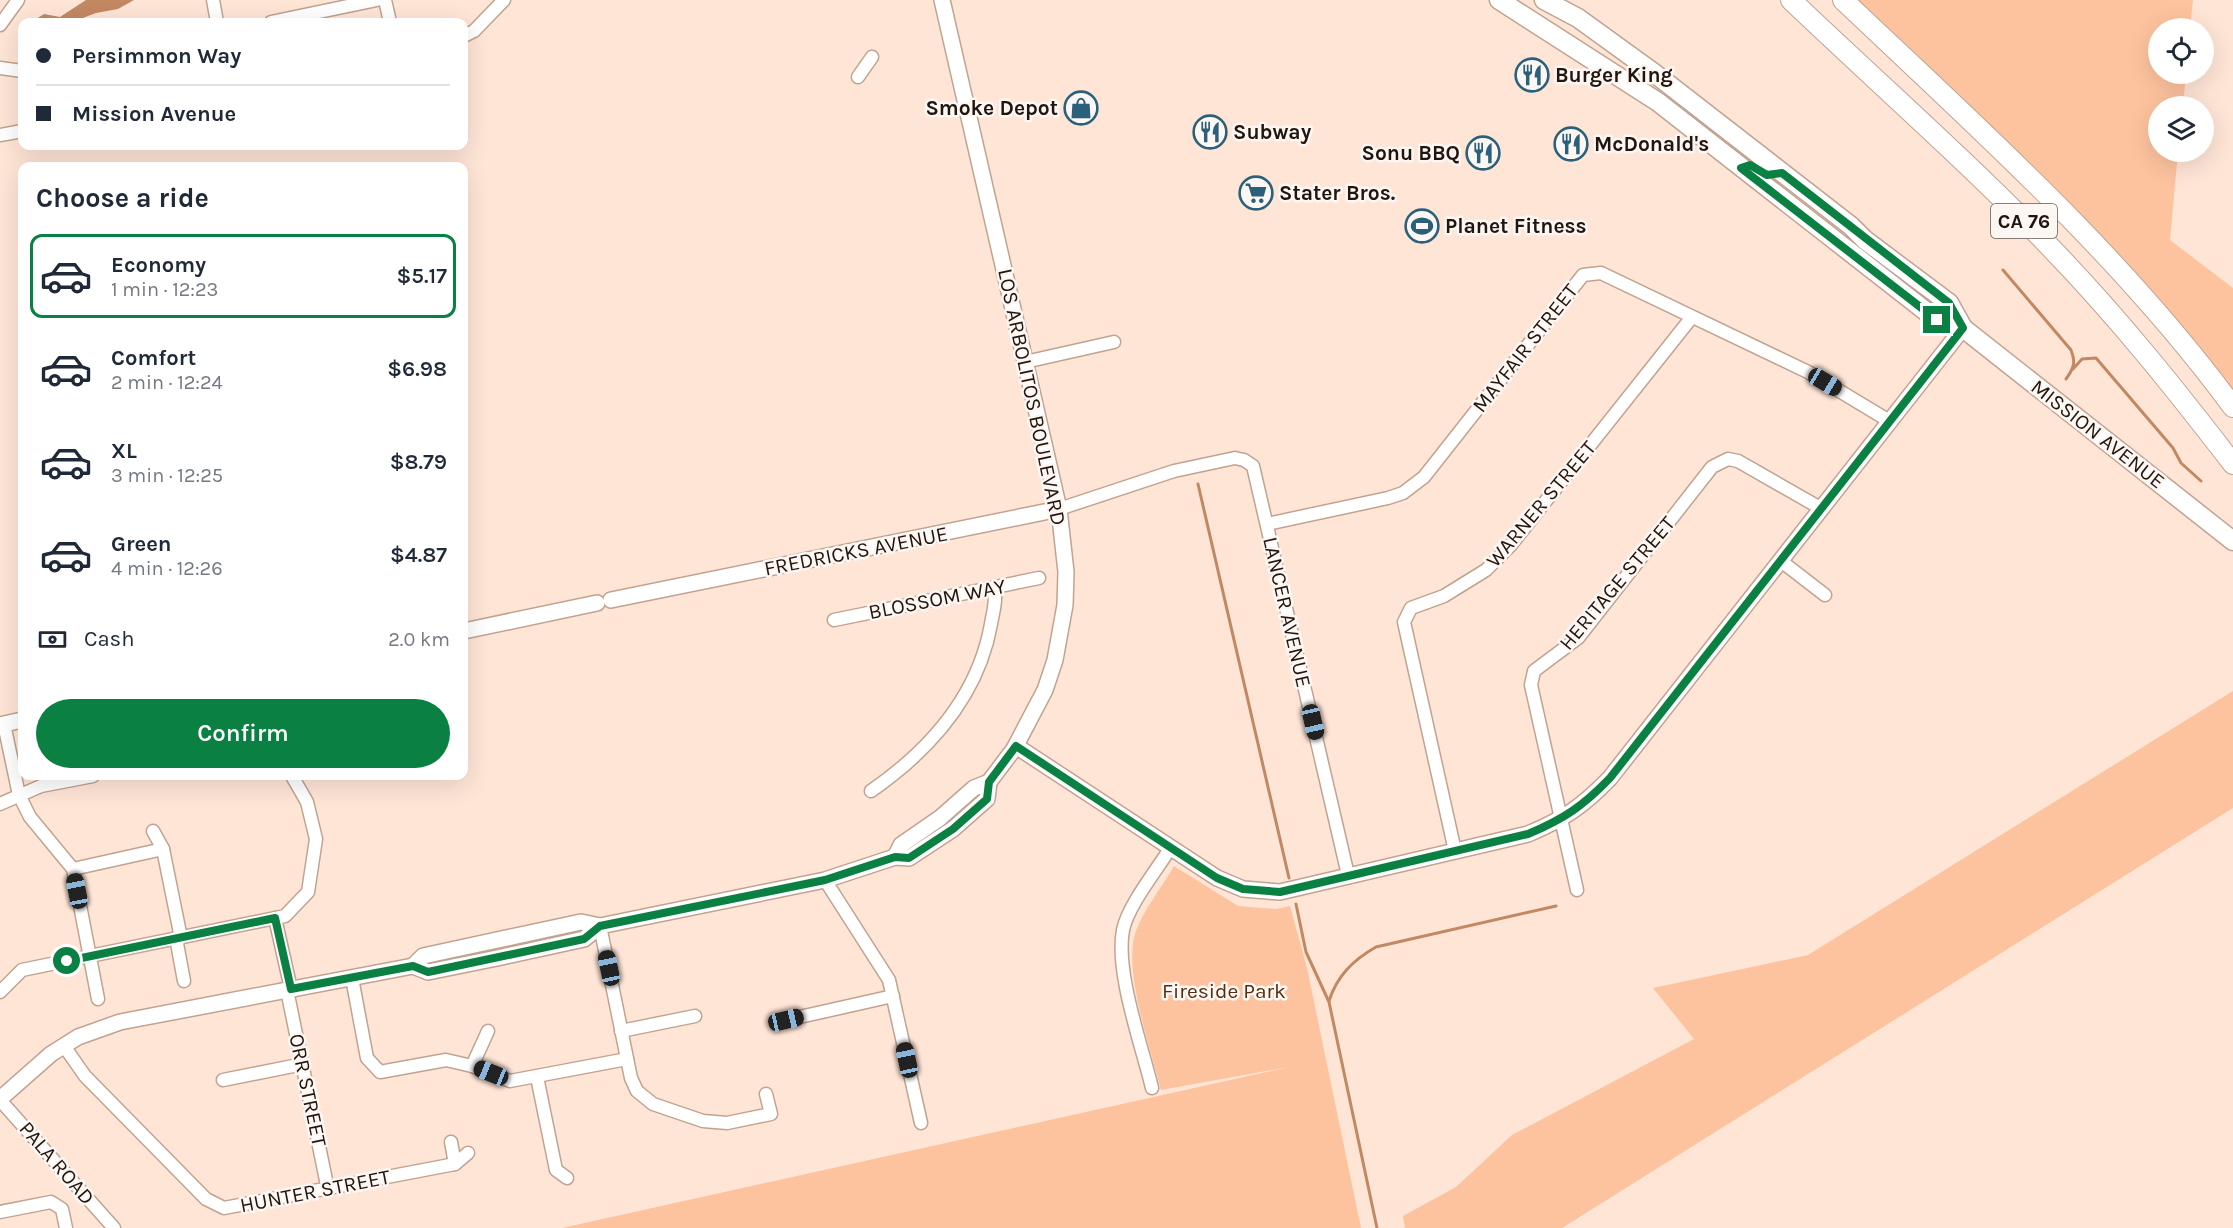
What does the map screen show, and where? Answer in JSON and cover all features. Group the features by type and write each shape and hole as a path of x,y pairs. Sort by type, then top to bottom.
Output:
{"highway":[{"name":"CA 76","path":"1791,0 1993,190 2058,256 2146,354 2233,464"},
{"name":"CA 76","path":"1843,0 2070,218 2162,320 2233,407"}],"main road":[{"name":"MISSION AVENUE","path":"1499,0 1658,102 1937,320 1963,328 2233,541"},
{"name":"MISSION AVENUE","path":"1544,0 1578,18 1654,73 1949,303 1963,328"},
{"path":"1516,10 1529,7 1568,28 1572,27 1578,18"},
{"path":"1583,52 1589,45 1595,44 1639,75 1654,73"},
{"path":"1714,147 1725,144 1743,155 1754,151"},
{"path":"1741,168 1750,165 1767,175 1782,173"}],"street":[{"path":"0,25 18,0"},
{"path":"213,0 216,18"},
{"path":"290,18 377,0"},
{"path":"385,0 389,18"},
{"path":"468,34 474,31 504,0"},
{"name":"LOS ARBOLITOS BOULEVARD","path":"0,1099 51,1054 78,1037 120,1022 413,966 428,972 584,939 600,926 825,880 895,857 901,845 940,818 974,788 989,782 1016,746 1045,690 1055,660 1065,605 1066,574 1059,509 942,0"},
{"path":"858,77 872,57"},
{"path":"0,68 18,70"},
{"path":"0,135 18,132"},
{"name":"MAYFAIR STREET","path":"1267,524 1388,498 1403,493 1417,482 1583,275 1601,273 1808,372 1891,422"},
{"name":"WARNER STREET","path":"1455,850 1404,622 1407,614 1411,608 1444,596 1486,570 1510,546 1692,317"},
{"path":"1016,746 1217,878 1243,889 1280,892 1528,834 1560,821 1585,804 1610,778 1963,328"},
{"path":"1026,362 1114,342"},
{"name":"FREDRICKS AVENUE","path":"468,630 1059,509 1174,471 1235,458 1244,460"},
{"name":"HERITAGE STREET","path":"1577,890 1531,685 1534,671 1578,638 1712,467 1728,459 1738,461 1821,508"},
{"name":"LANCER AVENUE","path":"1244,460 1253,466 1348,875"},
{"path":"1781,561 1825,595"},
{"name":"BLOSSOM WAY","path":"834,620 1039,578"},
{"path":"871,791 907,765 958,710 987,646 996,597 994,588"},
{"path":"18,721 2,724 19,795 30,817 73,869 98,999"},
{"path":"0,804 41,786 72,780"},
{"path":"0,991 22,970 285,916 308,892 316,839 307,802 294,780"},
{"path":"153,831 163,849 184,981"},
{"path":"1152,1088 1122,966 1123,930 1130,912 1171,847"},
{"path":"73,869 163,849"},
{"path":"825,880 886,976 893,996 921,1123"},
{"name":"ORR STREET","path":"275,918 328,1190"},
{"path":"600,926 631,1078 637,1091 653,1104 703,1121 728,1123 771,1114 766,1094"},
{"path":"352,978 367,1058 380,1072 446,1060 472,1066 510,1081 627,1059"},
{"path":"786,1020 893,996"},
{"path":"621,1031 695,1016"},
{"path":"472,1066 488,1031"},
{"name":"HUNTER STREET","path":"64,1046 85,1076 206,1199 224,1208 455,1164 468,1153"},
{"path":"223,1080 303,1064"},
{"path":"537,1077 556,1170 567,1178"},
{"name":"PALA ROAD","path":"0,1099 114,1228"},
{"path":"451,1142 455,1164"},
{"path":"0,1212 51,1202 62,1209 66,1228"}],"green space":[{"path":"1858,0 2193,0 2191,18 2148,18 2148,84 2185,84 2184,96 2148,96 2148,162 2177,162 2170,240 2233,288 2233,396 2075,210"},
{"path":"2233,691 2233,808 1562,1228 1405,1228 1403,1216 1456,1187 1512,1135 1694,1039 1653,988 1808,955"},
{"name":"Fireside Park","path":"1174,866 1238,906 1276,909 1290,906 1307,968 1361,1228 562,1228 1289,1067 1161,1090 1135,987 1133,947 1136,931 1144,915"}],"shaded area":[{"path":"86,0 134,0 118,9 83,18 38,18 44,14 60,17"}],"waterway":[{"path":"2003,270 2071,350 2073,365 2066,379"},
{"path":"2073,369 2082,359 2096,358 2173,448 2181,463 2201,481"},
{"path":"1198,484 1289,878"},
{"path":"1296,904 1306,952 1329,1002 1377,1228"},
{"path":"1329,1001 1341,976 1360,957 1376,947 1556,906"}],"place":[{"name":"Burger King","path":"1532,75"},
{"name":"Smoke Depot","path":"1081,108"},
{"name":"Subway","path":"1210,132"},
{"name":"McDonald's","path":"1571,144"},
{"name":"Sonu BBQ","path":"1483,153"},
{"name":"Stater Bros.","path":"1256,193"},
{"name":"Planet Fitness","path":"1422,226"}],"route":[{"path":"67,961 275,918 291,989 413,966 428,972 584,939 600,926 825,880 872,867 895,857 909,858 953,829 987,799 989,782 1016,746 1217,878 1243,889 1280,892 1528,834 1560,821 1585,804 1610,778 1963,328 1949,303 1865,240 1851,226 1782,173 1767,175 1750,165 1741,168 1937,320"}]}
